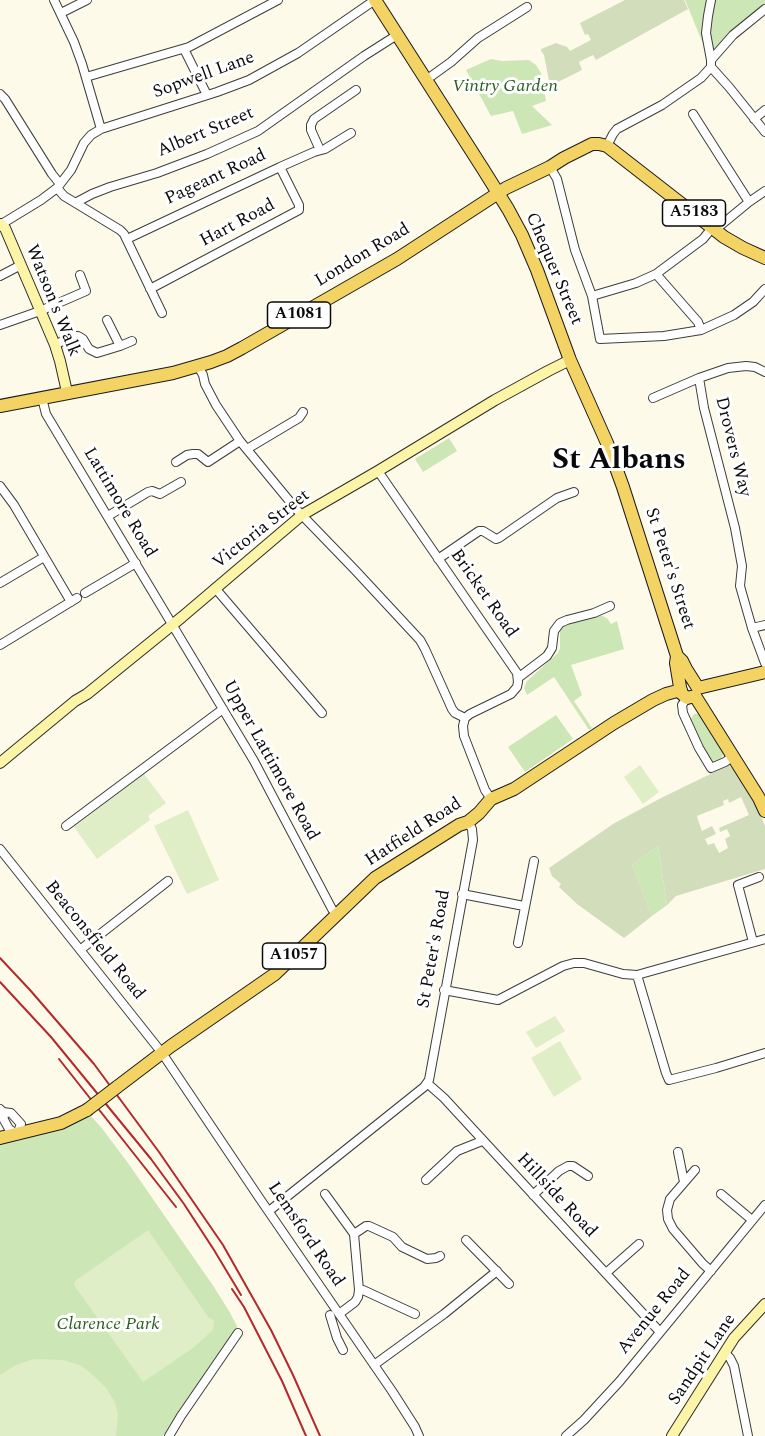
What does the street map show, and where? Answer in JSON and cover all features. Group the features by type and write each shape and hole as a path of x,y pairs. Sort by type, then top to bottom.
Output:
{"main road":[{"name":"Chequer Street","path":"375,0 517,226 531,255 570,360"},
{"name":"London Road","path":"0,406 173,373 216,360 242,348 397,259 498,193 592,144 607,146"},
{"name":"A5183","path":"607,146 714,229 743,248 765,258"},
{"name":"Watson's Walk","path":"0,225 5,228 55,345 67,392"},
{"name":"Victoria Street","path":"0,763 172,625 302,515 495,400 570,360"},
{"name":"St Peter's Street","path":"570,360 597,419 623,488 677,656 676,663 689,690 733,756 765,811"},
{"name":"Hatfield Road","path":"0,1138 61,1123 87,1110 162,1053 267,981 375,878 459,825 468,822 491,799 514,789 614,723 666,694 765,672"},
{"name":"Sandpit Lane","path":"672,1436 734,1338 765,1304"}],"street":[{"path":"0,225 59,186 71,170 84,143 100,129 74,42 54,0"},
{"path":"61,13 87,0"},
{"path":"86,78 184,49 279,0"},
{"name":"Sopwell Lane","path":"100,129 249,80 283,62 375,0"},
{"path":"711,0 706,33 711,64 765,132"},
{"path":"426,81 452,62 478,38 527,8"},
{"path":"607,146 617,129 662,105 701,78 733,35 765,9"},
{"name":"Albert Street","path":"77,202 110,187 207,154 258,131 397,35"},
{"path":"184,49 207,95"},
{"path":"320,150 311,130 314,119 356,90"},
{"path":"0,94 64,195 120,230 127,238 162,313"},
{"path":"754,119 765,110"},
{"path":"693,114 749,202"},
{"name":"Pageant Road","path":"127,238 280,167 325,149 351,133"},
{"path":"550,166 557,179 575,250 592,296 600,339 664,336 701,330 734,315 753,302 765,289"},
{"name":"Hart Road","path":"150,290 299,210 299,205 280,167"},
{"path":"592,296 636,283 656,274 765,191"},
{"path":"0,276 21,265"},
{"path":"656,274 698,322 701,330"},
{"path":"0,325 86,291 80,275"},
{"path":"107,320 120,346"},
{"path":"55,345 75,336 83,339 89,350 97,353 132,341"},
{"path":"198,366 210,394 240,441 302,515 420,640 452,709 465,718"},
{"path":"653,398 728,368 746,366 765,372"},
{"name":"Drovers Way","path":"699,378 704,408 735,528 742,566 740,586 765,663"},
{"name":"Lattimore Road","path":"42,398 46,414 172,625"},
{"path":"247,449 299,418 303,412"},
{"path":"176,462 187,455 198,454 208,462 240,441"},
{"name":"Bricket Road","path":"378,471 503,652 518,678"},
{"path":"108,516 148,492 160,494 181,482"},
{"path":"0,486 14,505 44,557 78,598"},
{"path":"438,559 479,531 499,538 557,498 574,492"},
{"path":"0,584 44,557"},
{"path":"0,645 136,563"},
{"path":"215,588 322,713"},
{"path":"491,799 485,790 464,736 465,718 511,694 517,687 518,678 547,656 552,648 554,631 560,623 594,614 610,606"},
{"name":"Upper Lattimore Road","path":"172,625 254,761 337,915"},
{"path":"752,628 765,625"},
{"name":"St Peter's Street","path":"689,690 682,705 683,713 711,768 733,756"},
{"path":"66,826 223,709"},
{"name":"St Peter's Road","path":"427,1083 430,1077 472,840 472,829 468,822"},
{"name":"Beaconsfield Road","path":"0,849 162,1053"},
{"path":"518,943 534,861"},
{"path":"753,942 738,885 759,877"},
{"path":"80,950 168,881"},
{"path":"462,894 524,906"},
{"path":"444,990 498,1000 563,966 574,963 584,963 623,974 637,975 765,939"},
{"path":"637,975 669,1080 765,1053"},
{"name":"Lemsford Road","path":"162,1053 269,1211 335,1314 350,1331 396,1396 419,1436"},
{"path":"269,1211 427,1083"},
{"name":"Hillside Road","path":"427,1083 444,1098 660,1332"},
{"path":"2,1110 11,1113 21,1124 17,1134"},
{"path":"426,1180 457,1151 482,1141"},
{"path":"678,1152 684,1182"},
{"path":"533,1195 559,1171 568,1166 573,1166 588,1176"},
{"path":"695,1170 670,1199 667,1210 668,1219 673,1229 711,1271"},
{"path":"721,1193 752,1220"},
{"path":"325,1194 354,1234 358,1297 355,1302 335,1314 337,1338 343,1350"},
{"name":"Avenue Road","path":"566,1436 608,1395 765,1205"},
{"path":"354,1234 369,1226 393,1237 402,1247 428,1259 440,1256"},
{"path":"466,1240 509,1284"},
{"path":"606,1273 639,1244"},
{"path":"374,1365 444,1314 496,1271"},
{"path":"359,1290 415,1314"},
{"path":"337,1338 350,1331"},
{"path":"169,1436 238,1333"},
{"path":"724,1353 734,1366 748,1436"}],"green space":[{"path":"625,0 684,0 688,9 596,60 593,55 579,62 582,70 550,86 541,49 556,43 567,47 570,51 591,40 588,34 585,35 580,23"},
{"path":"685,0 710,0 706,51"},
{"path":"712,0 765,0 765,8 711,59 708,17"},
{"name":"Vintry Garden","path":"491,59 529,60 536,65 541,73 546,101 532,106 552,125 522,134 513,111 491,116 466,70"},
{"path":"449,438 457,451 423,472 415,459"},
{"path":"600,615 607,618 611,624 617,621 624,649 571,665 582,695 574,701 592,728 589,730 554,677 527,695 524,688 527,681 558,653 561,628"},
{"path":"694,714 700,714 724,752 721,759 714,762 709,761 690,720"},
{"path":"556,715 573,739 525,772 508,747"},
{"path":"640,765 659,792 643,804 624,777"},
{"path":"729,765 754,801 765,826 765,869 676,896 667,905 658,846 632,865 652,916 624,938 577,904 559,887 561,884 552,876 549,868 613,824","holes":["741,797 749,815 719,828 720,832 727,829 730,836 725,839 728,848 719,853 714,843 708,845 705,839 716,834 712,826 702,831 697,816 724,805 723,801 728,799 729,803"]},
{"path":"144,774 166,803 148,816 150,820 97,859 74,827"},
{"path":"188,810 219,880 187,894 154,826"},
{"path":"658,846 667,905 652,916 632,865"},
{"path":"555,1016 565,1031 536,1048 526,1032"},
{"path":"560,1041 582,1079 554,1097 531,1058"},
{"name":"Clarence Park","path":"87,1112 128,1163 214,1287 237,1329 163,1436 0,1436 0,1143"},
{"path":"148,1230 209,1318 214,1320 213,1330 193,1348 143,1382 74,1285 75,1281"},
{"path":"33,1359 63,1360 80,1365 92,1374 106,1388 115,1402 118,1414 116,1436 0,1436 0,1375 16,1365"}],"railway":[{"path":"0,958 94,1064 159,1152 223,1245 271,1330 320,1436"},
{"path":"0,982 51,1037 151,1159 184,1204 241,1295"},
{"path":"59,1059 176,1207"},
{"path":"232,1289 244,1307 282,1381 306,1436"}],"district":[{"name":"St Albans","path":"619,462"}]}
